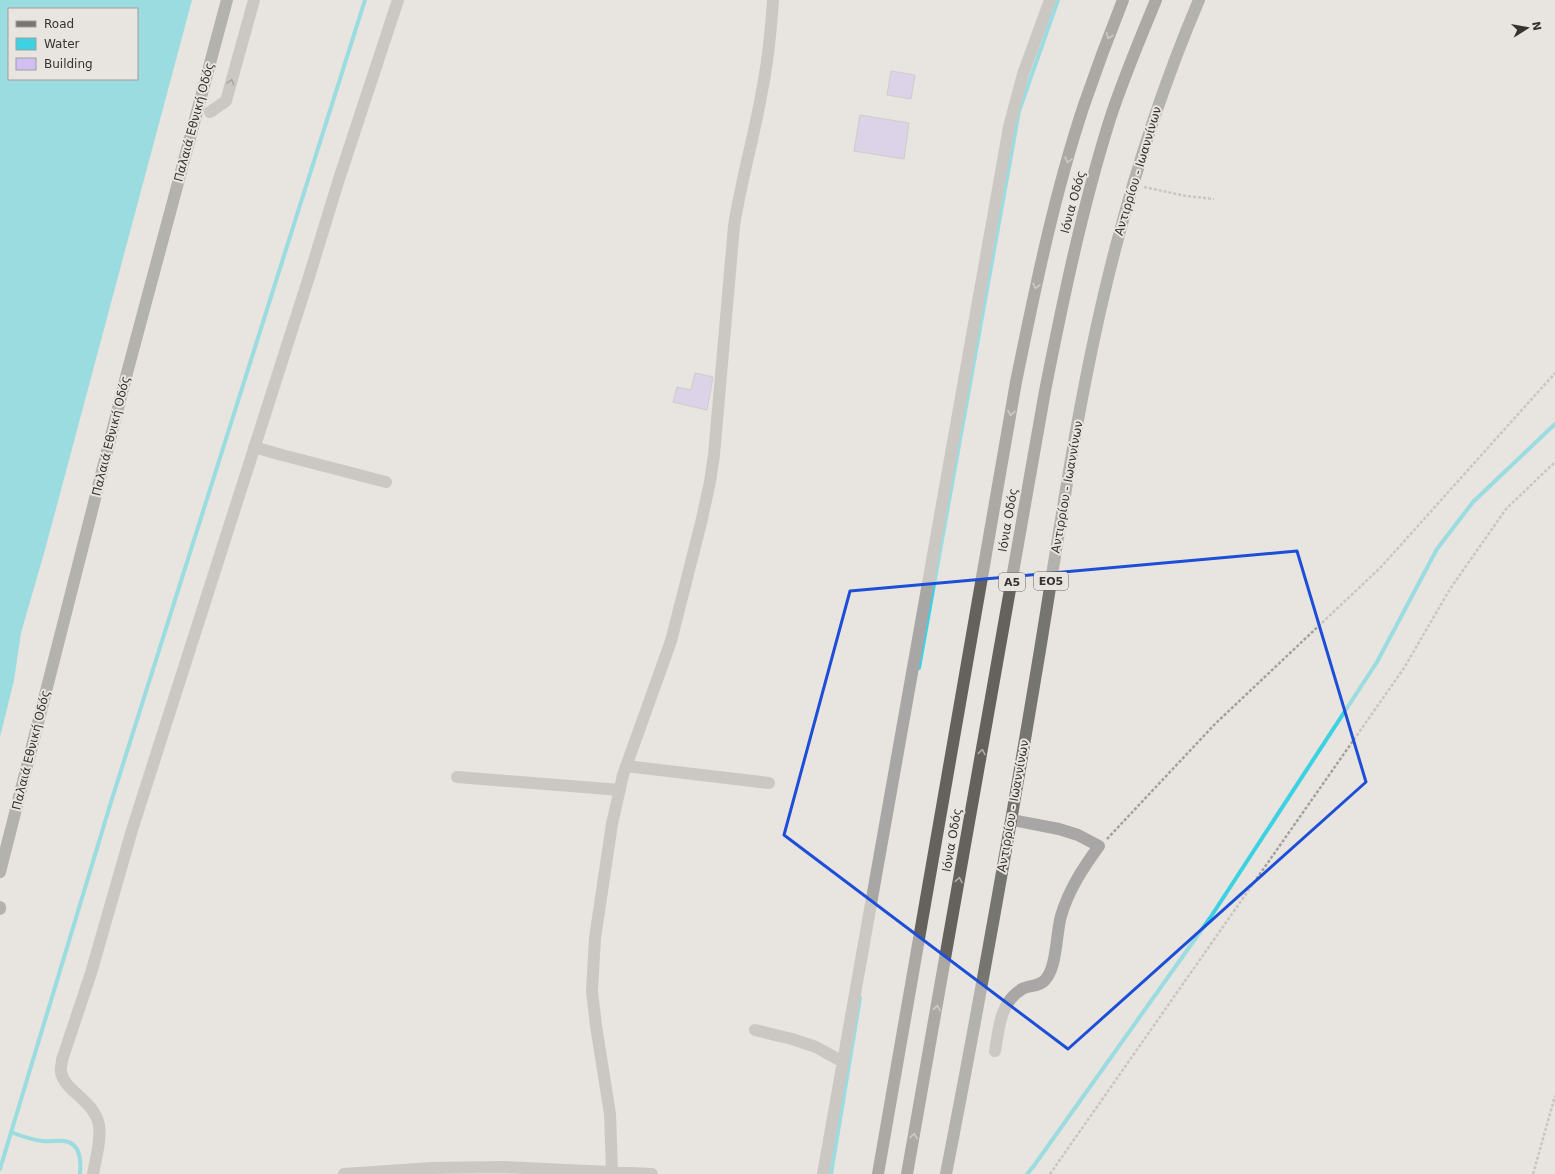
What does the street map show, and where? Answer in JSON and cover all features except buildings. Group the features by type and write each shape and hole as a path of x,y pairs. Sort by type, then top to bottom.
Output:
{"highway":[{"name":"Ιόνια Οδός","path":"878,1174 1016,382 1029,318 1046,242 1084,106 1123,0"},
{"name":"Ιόνια Οδός","path":"907,1174 1059,319 1074,251 1110,119 1156,0"}],"main road":[{"name":"Παλαιά Εθνική Οδός","path":"0,872 127,373 227,0"},
{"name":"Αντιρρίου - Ιωαννίνων","path":"946,1174 1012,820 1084,390 1116,247 1133,185 1160,98 1199,0"}],"street":[{"path":"210,112 226,101 254,0"},
{"path":"93,1174 100,1138 98,1123 94,1111 87,1102 64,1081 61,1072 62,1060 91,973 132,830 339,179 398,0"},
{"path":"612,1171 610,1114 594,1006 593,967 595,938 602,887 612,824 626,766 671,641 692,561 710,482 714,455 734,226 739,195 749,156 762,90 773,0"},
{"path":"823,1174 1009,127 1023,74 1050,0"},
{"path":"254,447 386,482"},
{"path":"626,766 769,783"},
{"path":"457,777 620,790"},
{"path":"995,1050 1000,1021 1005,1007 1013,994 1045,981 1051,969 1055,955 1057,934 1069,893 1084,867 1100,846 1078,835 1059,829 1012,820"},
{"path":"755,1030 792,1039 816,1047 843,1062"},
{"path":"344,1174 432,1168 480,1167 612,1171 652,1174"}],"path":[{"path":"1133,185 1165,193 1214,199"},
{"path":"1100,846 1215,724 1381,567 1555,373"},
{"path":"1050,1174 1404,668 1450,589 1506,509 1555,462"},
{"path":"1533,1174 1555,1096"}],"highlighted area":[{"path":"1297,551 1366,782 1068,1049 784,835 850,591"}],"water":[{"path":"0,0 192,0 46,546 21,633 14,680 0,737"}],"waterway":[{"path":"0,1169 111,802 365,0"},
{"path":"919,668 1019,111 1058,0"},
{"path":"1027,1174 1210,918 1377,662 1437,549 1473,502 1555,424"},
{"path":"831,1174 860,998"},
{"path":"11,1132 35,1140 62,1141 72,1144 78,1151 80,1174"}]}
